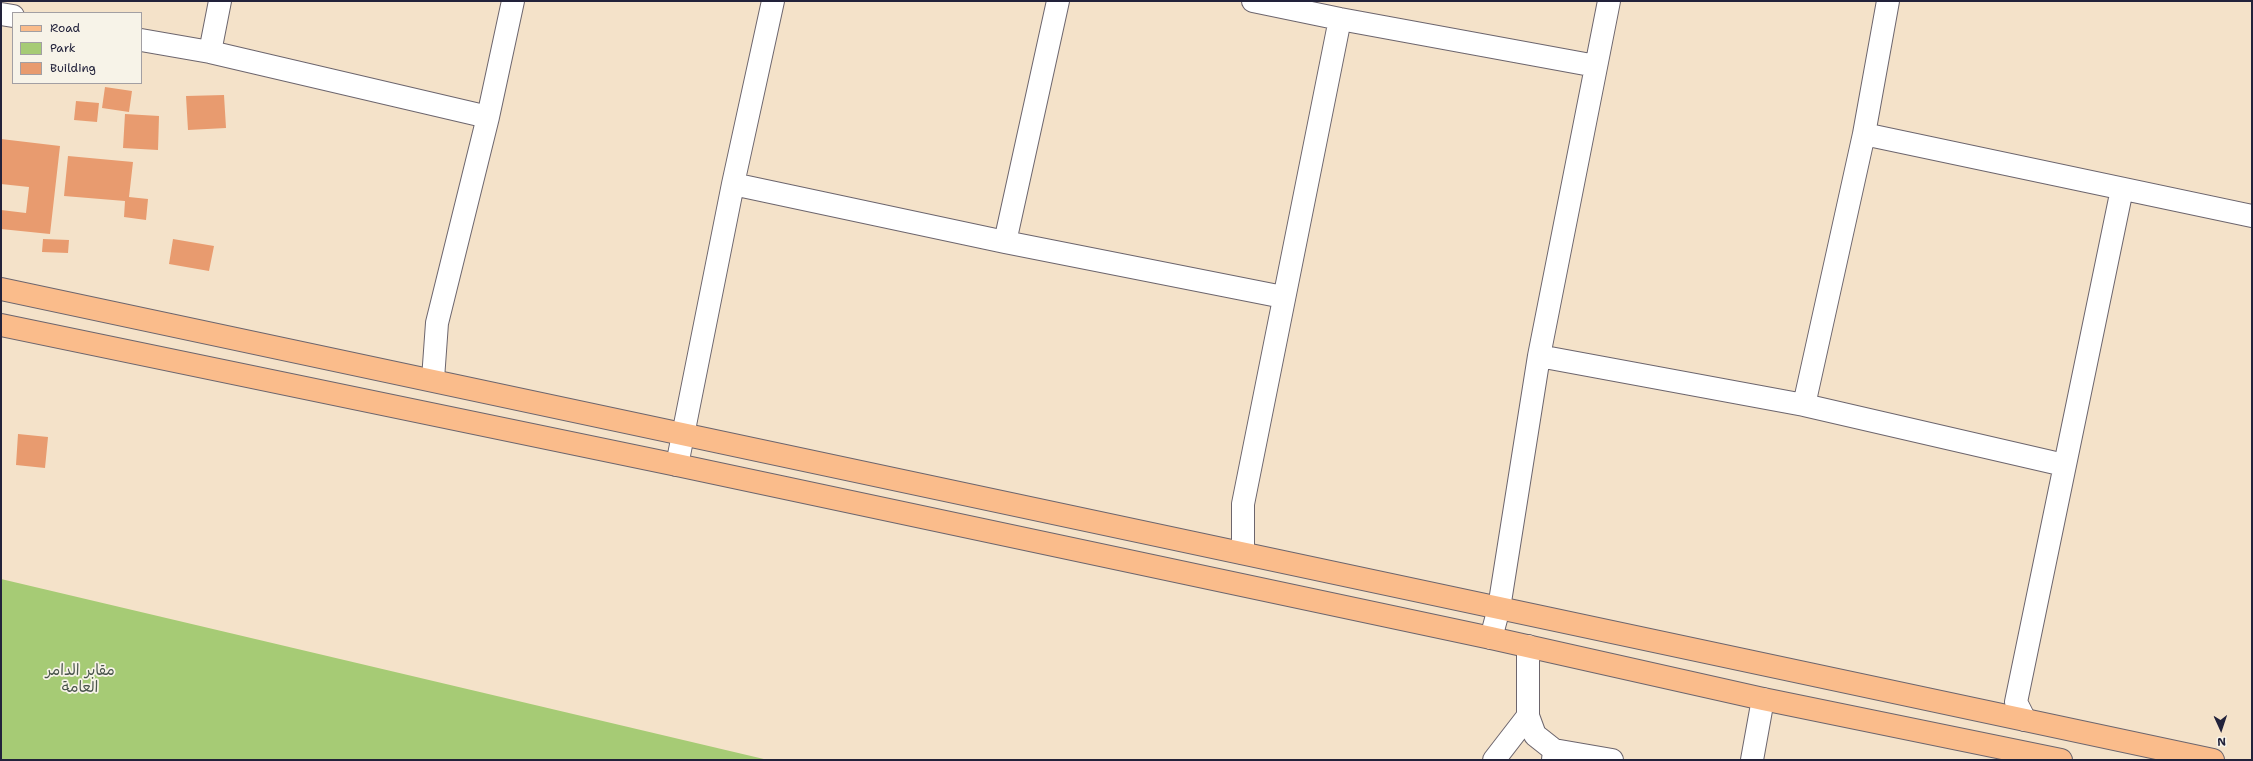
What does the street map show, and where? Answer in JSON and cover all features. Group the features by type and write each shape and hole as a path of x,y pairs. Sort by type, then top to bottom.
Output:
{"main road":[{"path":"1,289 2213,760"},
{"path":"1,324 677,465 1492,638 1764,699 2061,760"}],"street":[{"path":"210,52 220,1"},
{"path":"433,380 437,323 488,117 513,1"},
{"path":"677,465 733,184 773,1"},
{"path":"1005,242 1058,1"},
{"path":"1253,1 1340,19 1596,66"},
{"path":"1492,638 1499,608 1539,356 1609,1"},
{"path":"1804,405 1864,134 1888,1"},
{"path":"1,14 12,16"},
{"path":"1243,553 1243,504 1283,297 1340,19"},
{"path":"142,40 210,52 488,117"},
{"path":"1864,134 2252,216"},
{"path":"733,184 1005,242 1283,297"},
{"path":"2025,720 2016,702 2122,189"},
{"path":"1539,356 1804,405 2064,465"},
{"path":"1528,646 1528,716 1535,735 1554,755 1612,760"},
{"path":"1752,760 1764,699"},
{"path":"1494,760 1528,716"}],"green space":[{"name":"مقابر الدامر العامة","path":"1,579 768,760 1,760"}],"building":[{"path":"105,87 132,91 129,112 102,108"},
{"path":"224,95 226,128 188,130 186,96"},
{"path":"76,101 99,103 97,122 74,120"},
{"path":"125,114 159,116 158,150 123,148"},
{"path":"1,139 60,146 50,234 1,229 1,210 26,213 29,187 1,184"},
{"path":"68,156 133,162 129,197 148,199 146,220 124,217 125,201 64,196"},
{"path":"43,239 69,240 68,253 42,252"},
{"path":"173,239 214,246 209,271 169,264"},
{"path":"18,434 48,437 45,468 16,465"}]}
